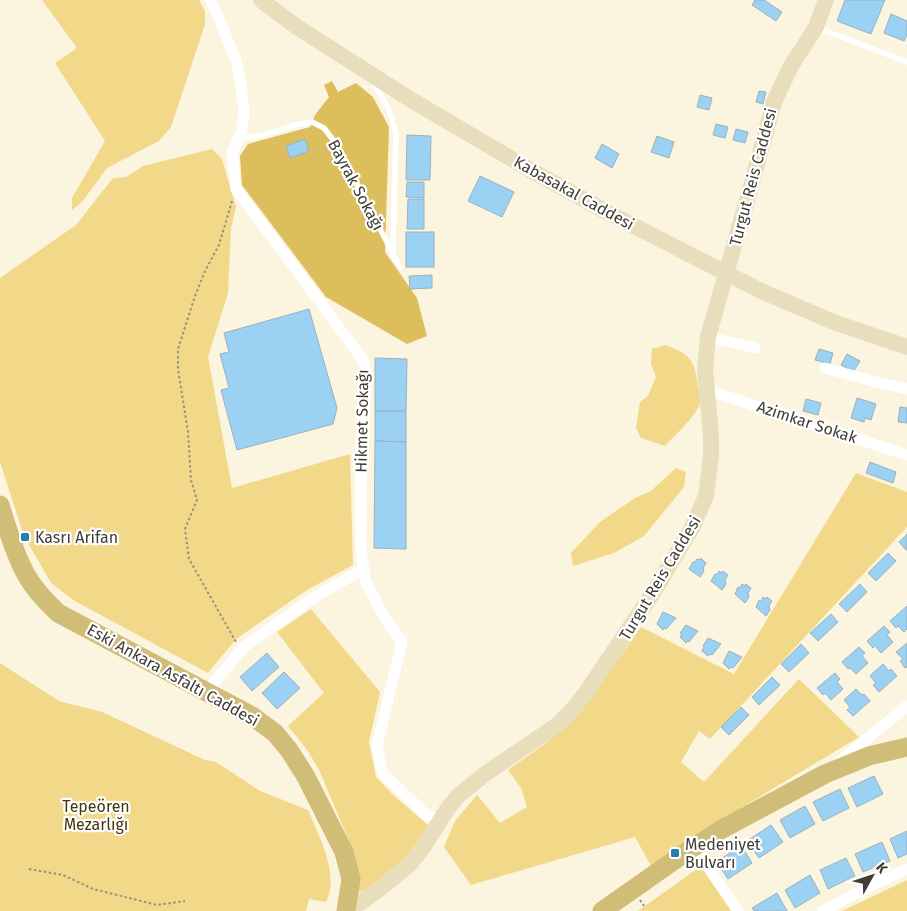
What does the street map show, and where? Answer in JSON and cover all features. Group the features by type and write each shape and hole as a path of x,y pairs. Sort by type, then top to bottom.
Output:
{"main road":[{"name":"Eski Ankara Asfaltı Caddesi","path":"0,505 9,533 29,580 41,596 58,613 252,716 274,733 289,750 306,775 344,852 350,870 351,888 347,911"},
{"path":"608,909 694,847 724,828 825,774 868,756 907,746"},
{"path":"320,802 338,862 340,887 336,911"}],"street":[{"name":"Hikmet Sokağı","path":"211,0 236,60 244,111 242,131 232,153 236,189 363,360 366,374 361,445 361,552 366,582 383,616 402,642 376,745 382,772 427,816 440,819"},
{"name":"Kabasakal Caddesi","path":"261,0 297,27 368,74 534,172 759,290 802,310 907,347"},
{"name":"Turgut Reis Caddesi","path":"347,911 382,887 410,864 422,849 448,808 470,785 542,736 572,710 596,678 653,593 692,528 706,496 711,456 705,368 708,337 774,102 791,66 816,27 826,0"},
{"path":"708,337 755,348"},
{"path":"825,368 907,389"},
{"name":"Azimkar Sokak","path":"707,390 907,455"},
{"path":"207,691 241,650 266,630 313,598 364,569"},
{"path":"825,774 907,706"},
{"path":"694,847 738,911"},
{"path":"823,911 868,886 907,869"}],"lane":[{"path":"816,27 907,62"},
{"path":"368,74 389,109 396,132 392,253"},
{"name":"Bayrak Sokağı","path":"239,138 260,136 295,125 312,122 324,128 334,141 400,267"}],"path":[{"path":"236,184 220,245 205,271 178,349 178,369 188,432 191,480 197,500 185,529 189,559 241,650"},
{"path":"29,869 63,874 94,889 157,905 185,901"}],"green space":[{"path":"42,0 199,0 205,11 205,24 171,127 159,141 107,168 82,202 72,210 72,198 105,141 55,63 77,48"},
{"path":"212,149 222,159 236,207 231,228 228,293 208,357 232,488 350,454 353,565 307,590 236,639 208,673 73,600 51,583 24,536 0,462 0,278 76,225 113,178 126,177 143,166"},
{"path":"665,345 686,355 690,360 695,371 700,403 695,413 665,446 641,438 636,428 640,402 648,396 656,377 651,364 652,349"},
{"path":"676,468 686,472 684,487 644,536 614,553 573,566 571,553 600,522 635,498 651,491"},
{"path":"856,473 907,492 907,527 710,739 699,731 681,762 704,782 799,679 859,737 724,818 651,866 635,837 471,885 444,847 455,821 477,795 500,823 527,807 521,788 508,770 546,743 576,718 641,627 734,674"},
{"path":"311,609 380,692 369,742 376,777 393,795 428,825 408,854 388,875 367,889 358,892 355,855 320,772 308,751 288,726 324,693 277,632"},
{"name":"Tepeören Mezarlığı","path":"0,663 59,701 102,712 205,760 216,762 260,791 308,810 322,843 329,868 331,880 326,902 309,899 306,911 0,911"},
{"path":"701,866 732,911 638,911"},
{"path":"907,880 907,911 842,911"}],"shaded area":[{"path":"332,81 338,92 356,83 373,97 389,127 385,252 417,298 427,336 407,344 326,297 242,185 240,156 248,144 310,127 315,115 329,97 324,85"}],"building":[{"path":"755,0 764,0 782,12 776,21 752,5"},
{"path":"845,0 885,0 871,34 837,21"},
{"path":"891,14 907,21 907,35 904,41 884,33"},
{"path":"759,91 766,92 763,104 756,102"},
{"path":"700,95 712,98 709,110 697,107"},
{"path":"716,124 728,127 725,138 713,135"},
{"path":"736,129 748,132 745,143 733,140"},
{"path":"407,135 431,136 430,180 406,180"},
{"path":"657,136 674,142 669,158 651,152"},
{"path":"305,139 309,151 290,158 286,146"},
{"path":"602,144 619,154 612,168 595,158"},
{"path":"480,176 514,192 502,217 468,201"},
{"path":"407,182 424,182 424,198 406,197"},
{"path":"408,199 424,199 424,229 407,229"},
{"path":"406,232 434,232 434,267 406,267"},
{"path":"432,275 432,288 410,289 409,276"},
{"path":"309,309 337,408 333,424 237,450 221,390 229,388 220,354 229,352 224,333"},
{"path":"819,349 833,353 830,364 815,360"},
{"path":"847,354 860,361 853,372 841,365"},
{"path":"375,358 407,359 406,411 375,411"},
{"path":"857,398 876,404 871,420 865,418 864,422 851,418"},
{"path":"806,399 821,403 818,415 803,411"},
{"path":"900,407 907,408 907,423 898,422"},
{"path":"375,411 406,411 406,442 375,441"},
{"path":"375,441 406,442 406,549 374,548"},
{"path":"870,462 896,472 893,483 866,473"},
{"path":"907,534 907,550 906,550 899,542"},
{"path":"888,553 896,561 876,581 868,573"},
{"path":"701,558 706,563 700,577 689,569 693,562"},
{"path":"719,571 722,573 723,571 728,575 722,590 711,581"},
{"path":"742,584 745,586 746,584 751,588 745,603 735,594 738,587 740,588"},
{"path":"860,584 867,592 847,612 839,604"},
{"path":"763,597 766,599 767,597 772,601 766,616 756,607 759,600 761,601"},
{"path":"907,606 907,629 904,632 898,626 896,628 890,621"},
{"path":"663,612 676,618 663,630 657,624"},
{"path":"831,614 838,622 818,641 810,633"},
{"path":"686,625 698,631 686,643 680,637 682,634 680,633"},
{"path":"884,626 890,632 887,635 893,642 881,653 867,641"},
{"path":"708,638 721,644 712,655 708,656 702,651"},
{"path":"907,643 907,667 905,668 900,661 903,659 896,652"},
{"path":"801,644 809,653 789,672 781,664"},
{"path":"859,647 865,653 862,656 868,663 856,674 842,662"},
{"path":"729,651 742,657 733,668 729,669 723,663"},
{"path":"267,653 279,667 252,691 240,677"},
{"path":"883,664 897,676 879,692 873,685 876,683 870,676"},
{"path":"284,672 300,688 277,709 262,693"},
{"path":"835,673 840,679 837,682 843,689 831,700 817,688"},
{"path":"772,677 780,685 759,705 752,697"},
{"path":"856,689 870,701 853,716 847,710 850,707 844,700"},
{"path":"741,707 749,715 729,735 721,727"},
{"path":"874,776 883,794 857,807 848,788"},
{"path":"840,789 849,808 823,821 813,802"},
{"path":"805,806 815,824 790,838 780,820"},
{"path":"771,825 783,842 759,858 747,841"},
{"path":"907,831 907,854 898,858 890,839"},
{"path":"882,842 890,861 863,872 855,854"},
{"path":"741,845 752,863 728,879 717,862"},
{"path":"846,858 855,876 828,889 820,870"},
{"path":"810,875 820,893 795,908 785,890"},
{"path":"777,893 787,911 754,911 752,908"}],"place":[{"name":"Kasrı Arifan","path":"25,537"},
{"name":"Medeniyet Bulvarı","path":"675,853"}]}
